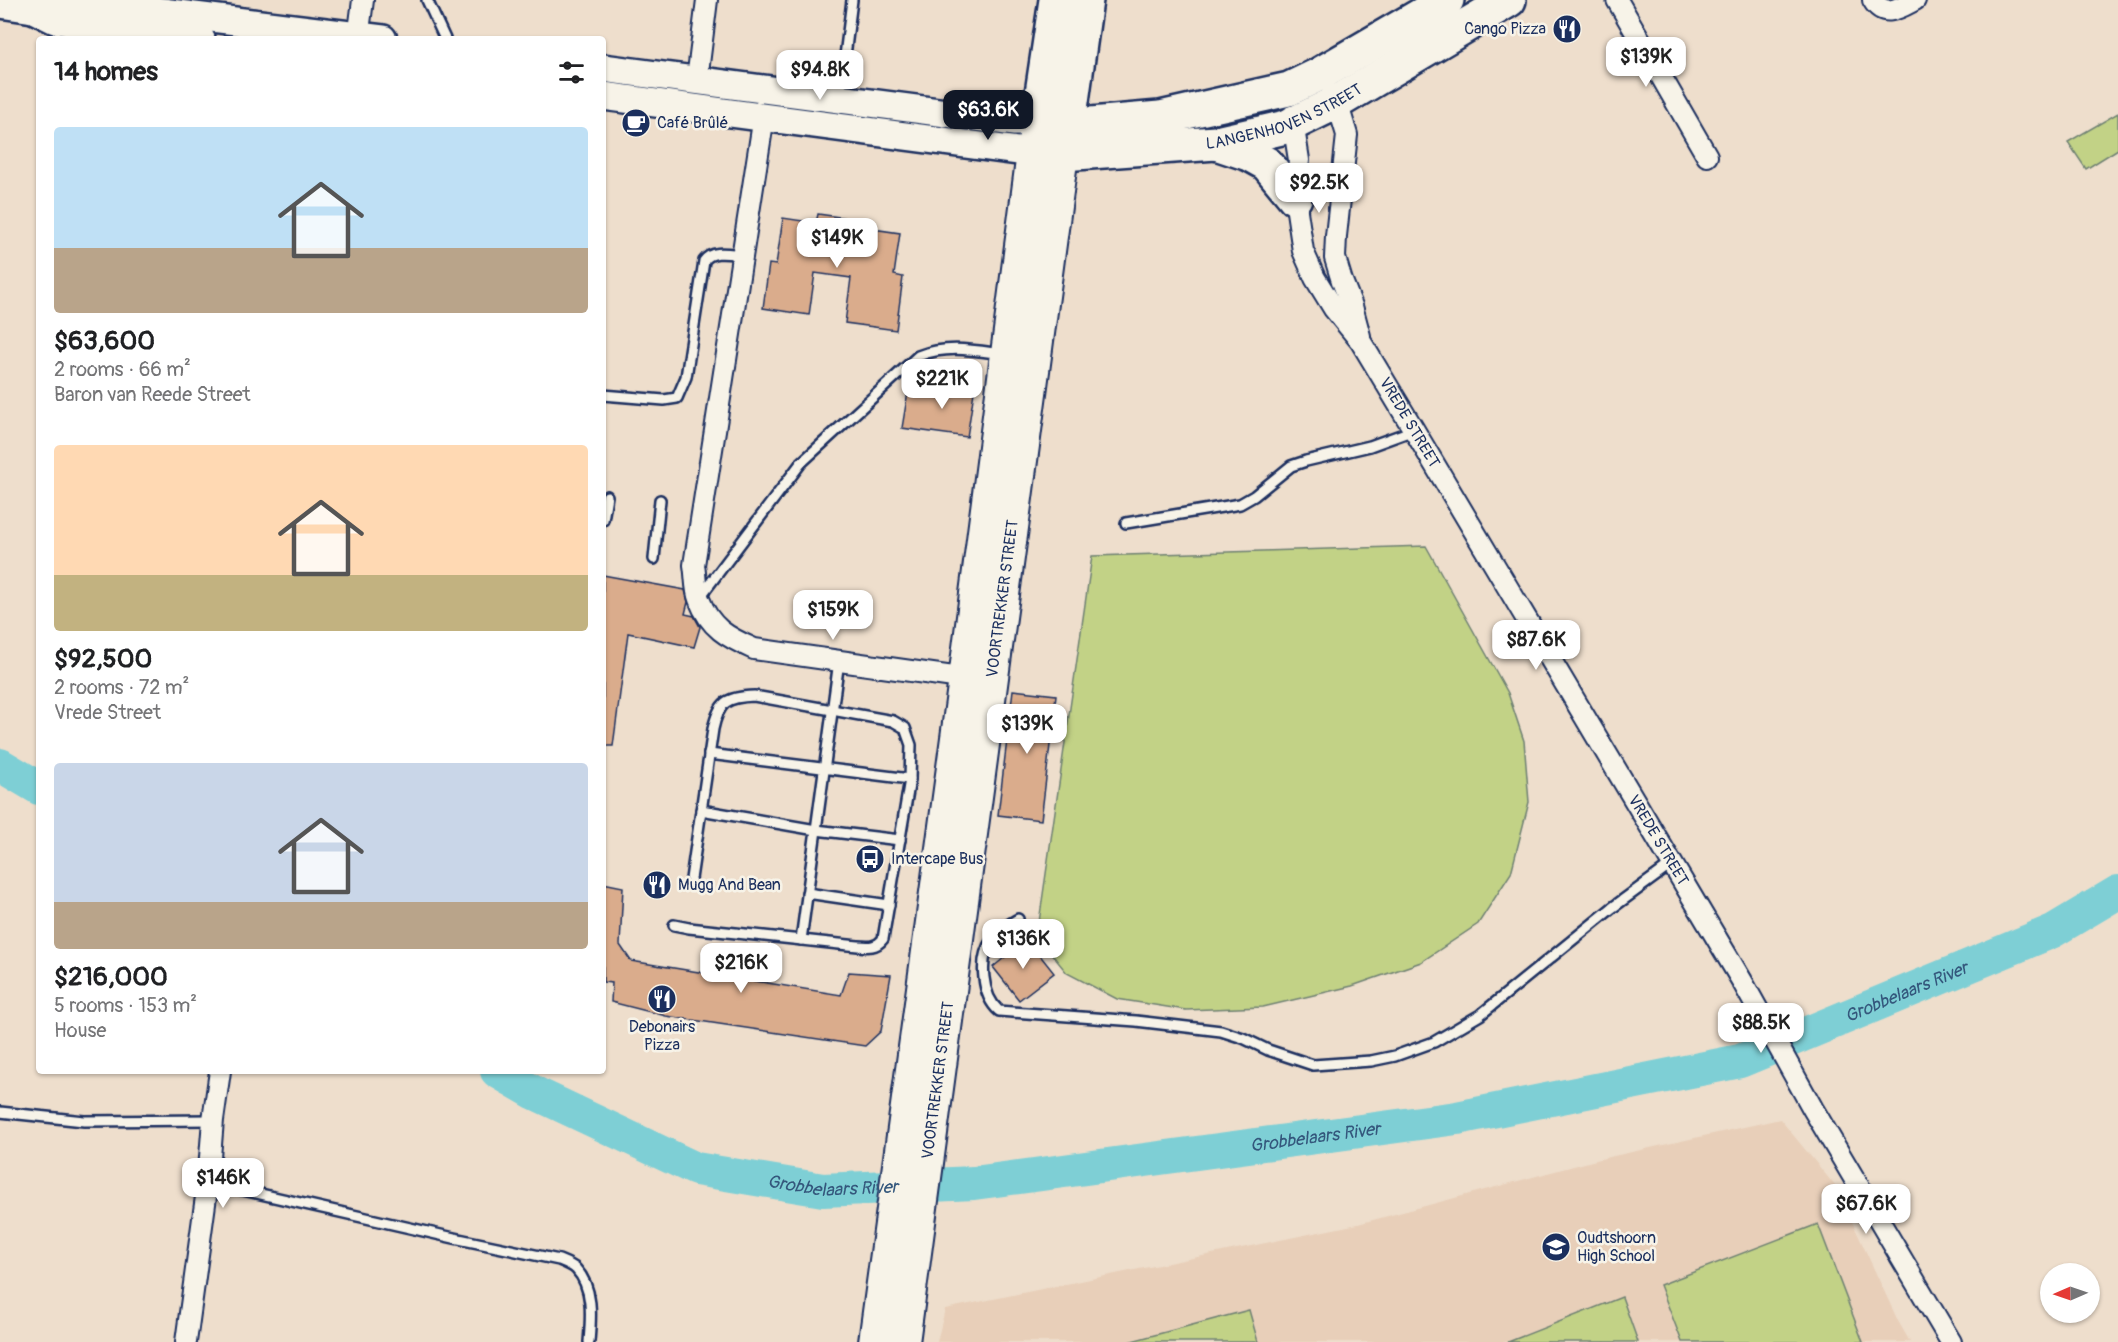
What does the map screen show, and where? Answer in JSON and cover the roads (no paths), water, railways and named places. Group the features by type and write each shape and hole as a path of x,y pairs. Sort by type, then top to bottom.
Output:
{"highway":[{"name":"VOORTREKKER STREET","path":"1051,138 1056,0"},
{"name":"VOORTREKKER STREET","path":"1051,138 1086,0"},
{"name":"LANGENHOVEN STREET","path":"1051,138 1091,124 1160,118 1289,89 1320,74 1447,0"},
{"name":"LANGENHOVEN STREET","path":"1051,138 1216,143 1293,124 1337,102 1509,0"},
{"path":"1216,143 1249,154 1267,164 1295,198"}],"main road":[{"path":"0,4 73,1 350,36"},
{"path":"33,4 55,20 178,36"},
{"path":"606,68 1015,122 1051,138"},
{"path":"606,96 764,116 1051,138"},
{"name":"VOORTREKKER STREET","path":"979,681 1007,355 1051,138"},
{"name":"VOORTREKKER STREET","path":"875,1342 902,1249 1051,138"},
{"name":"VOORTREKKER STREET","path":"902,1249 903,1342"}],"street":[{"path":"363,0 366,36"},
{"path":"697,80 707,0"},
{"path":"1617,0 1707,156"},
{"path":"1873,0 1880,9 1889,12 1915,0"},
{"name":"VREDE STREET","path":"1320,74 1337,102 1347,135 1335,258 1352,306 1361,342"},
{"name":"VREDE STREET","path":"1289,89 1299,160 1295,198 1303,251 1315,278 1334,309 1361,342 1414,430 1742,981 1813,1109 1951,1342"},
{"path":"764,116 694,565 699,598 716,628 754,649 979,681"},
{"path":"186,1342 208,1182 220,1074"}],"lane":[{"path":"427,0 445,36"},
{"path":"840,99 852,0"},
{"path":"606,395 664,400 677,398 686,377 704,261 712,254 743,255"},
{"path":"699,598 801,463 918,356 946,348 963,348 1007,355"},
{"path":"1125,523 1240,504 1254,496 1291,466 1370,446 1414,430"},
{"path":"606,502 607,496"},
{"path":"654,560 660,500"},
{"path":"801,940 839,661"},
{"path":"674,925 871,947 879,944 883,939 910,779 911,745 905,728 893,721 754,696 735,697 724,702 717,712 709,754 691,879"},
{"path":"709,754 910,779"},
{"path":"701,810 816,830 900,840"},
{"path":"1018,919 1001,930 990,942 986,956 984,969 986,992 992,1005 999,1011 1136,1021 1221,1032 1313,1065 1346,1064 1395,1056 1434,1042 1480,1015 1612,908 1672,864"},
{"path":"807,893 889,905"},
{"path":"0,1112 84,1121 213,1120"},
{"path":"208,1182 559,1260 574,1267 586,1283 591,1314 589,1342"}],"waterway":[{"name":"Grobbelaars River","path":"0,765 36,786"},
{"name":"Grobbelaars River","path":"502,1074 535,1093 696,1169 823,1190 974,1183 1457,1118 1740,1061 2053,931 2118,892"}],"place":[{"name":"Cango Pizza","path":"1567,29"},
{"name":"Café Brûlé","path":"636,123"},
{"name":"Intercape Bus","path":"870,859"},
{"name":"Mugg And Bean","path":"657,885"},
{"name":"Debonairs Pizza","path":"662,999"},
{"name":"Oudtshoorn High School","path":"1556,1247"}]}
